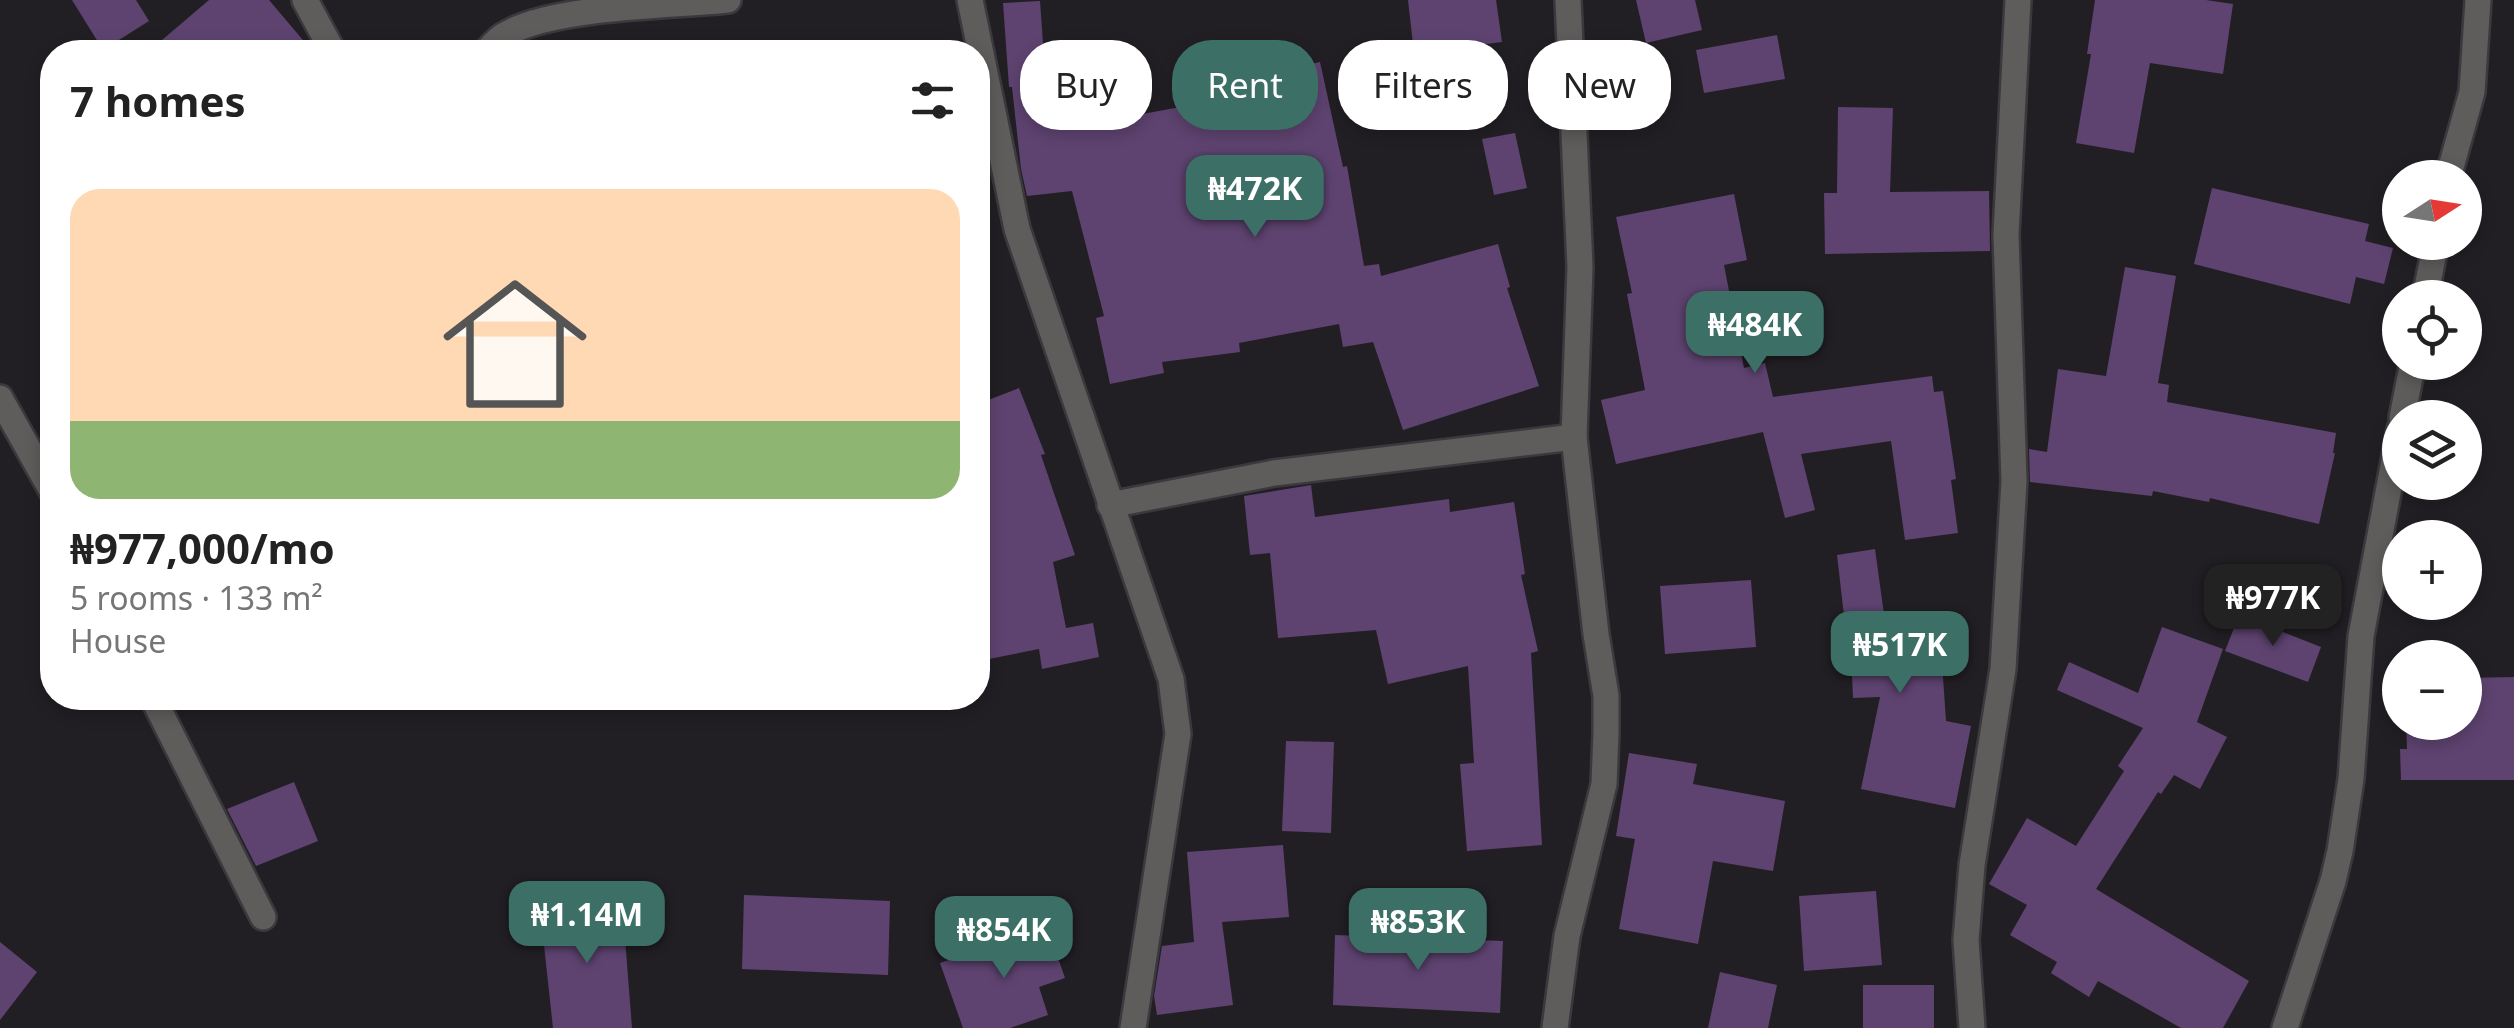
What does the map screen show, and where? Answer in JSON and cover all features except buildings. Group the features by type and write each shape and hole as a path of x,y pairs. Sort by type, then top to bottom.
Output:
{"street":[{"path":"306,0 327,40"},
{"path":"499,40 542,21 586,12 728,0"},
{"path":"970,0 978,40"},
{"path":"1555,1028 1567,936 1604,784 1606,696 1574,437 1580,267 1568,0"},
{"path":"1972,1028 1966,940 1972,866 2003,670 2014,482 2006,235 2018,0"},
{"path":"2453,160 2472,92 2478,0"},
{"path":"990,95 1018,229 1171,679 1178,734 1133,1028"},
{"path":"0,398 40,470"},
{"path":"1110,505 1274,474 1574,437"},
{"path":"2285,1028 2340,851 2351,779 2360,636 2386,500"},
{"path":"159,710 264,917"}]}
